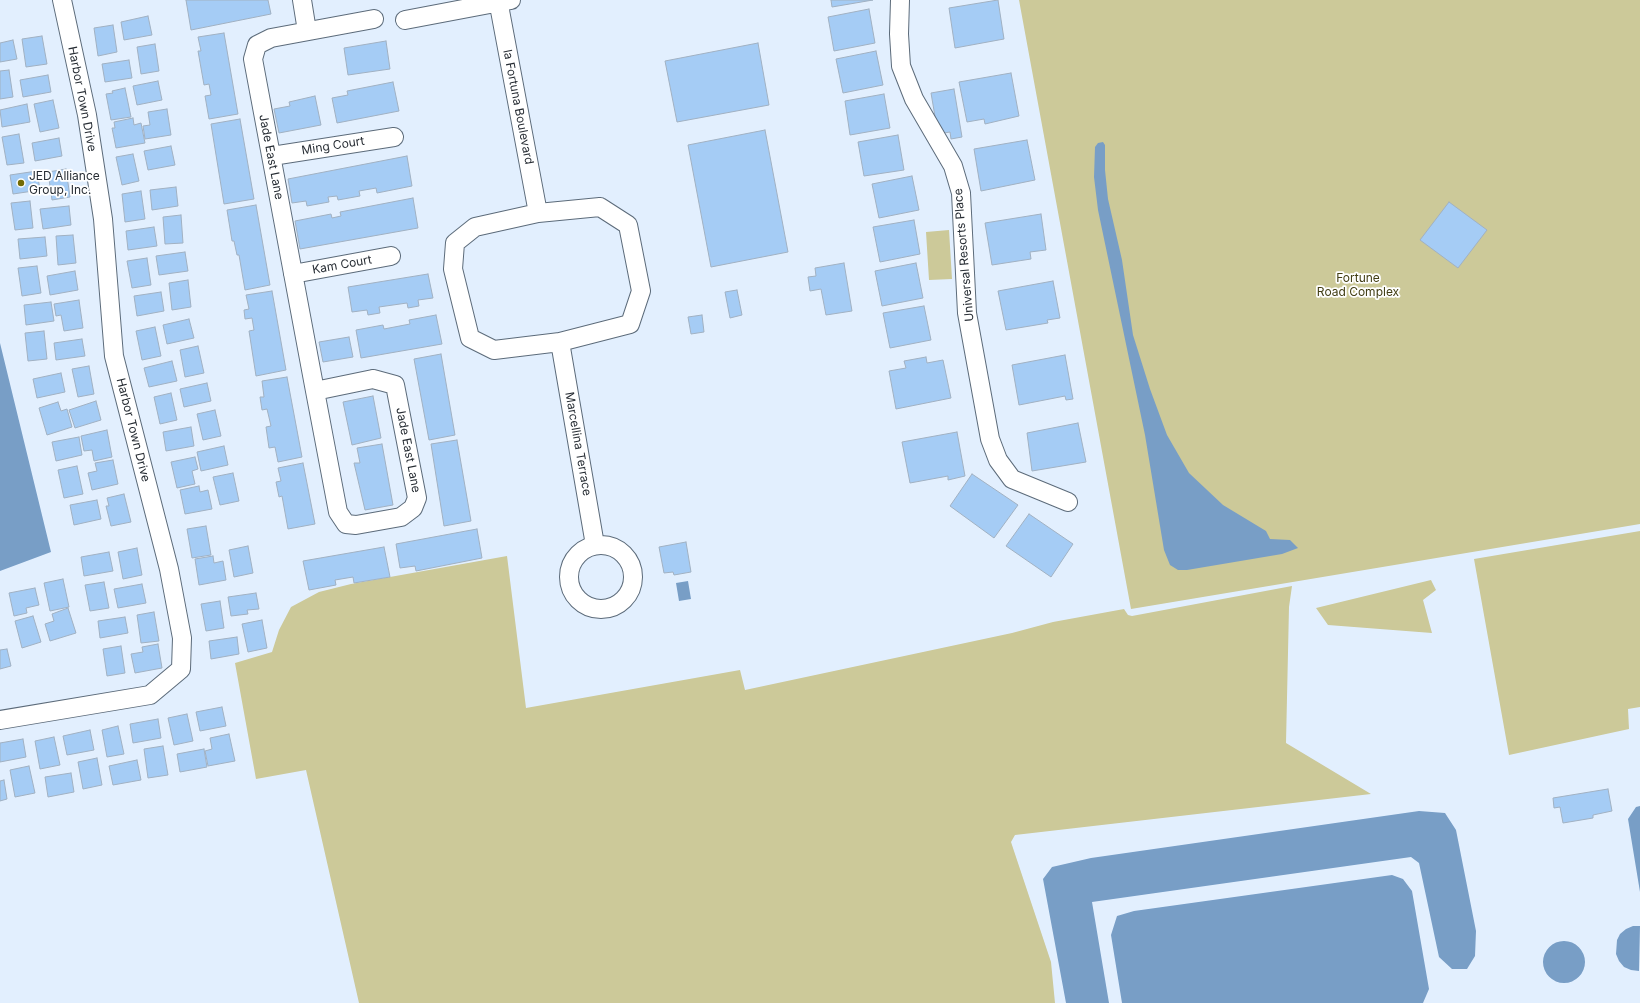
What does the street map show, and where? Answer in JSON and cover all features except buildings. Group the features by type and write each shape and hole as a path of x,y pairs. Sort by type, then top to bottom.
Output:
{"street":[{"name":"Harbor Town Drive","path":"0,720 150,695 181,670 182,638 170,569 114,356 103,219 87,115 62,0"},
{"path":"302,0 307,31"},
{"name":"Universal Resorts Place","path":"900,0 899,34 901,66 914,99 954,166 961,193 967,313 990,439 998,460 1012,479 1068,502"},
{"path":"405,20 502,1"},
{"name":"la Fortuna Boulevard","path":"502,1 538,213"},
{"name":"Jade East Lane","path":"315,391 373,379 395,385 417,498 412,508 401,517 356,525 346,524 338,512 315,391 293,274 272,156 253,59 257,45 271,38 374,19"},
{"name":"Ming Court","path":"272,156 394,137"},
{"path":"600,207 628,225 641,291 630,324 560,342 494,350 470,338 453,269 455,243 475,227 538,213 600,207"},
{"name":"Kam Court","path":"293,274 391,256"},
{"name":"Marcellina Terrace","path":"560,342 595,545"}],"green space":[{"name":"Fortune Road Complex","path":"1019,0 1640,0 1640,524 1131,609"},
{"path":"949,230 952,279 929,280 926,232"},
{"path":"1640,531 1640,707 1628,709 1629,729 1509,755 1474,559"},
{"path":"507,556 526,708 740,670 745,690 1012,633 1053,622 1124,609 1128,615 1132,616 1292,586 1289,607 1286,743 1371,794 1015,835 1011,842 1051,962 1055,1003 359,1003 306,770 256,779 235,663 272,652 279,630 291,607 319,592 351,584"},
{"path":"1431,580 1436,590 1423,600 1432,633 1328,625 1316,608"}],"water":[{"path":"1103,142 1105,145 1105,170 1108,199 1122,260 1133,335 1150,389 1167,435 1189,473 1223,505 1266,531 1270,539 1290,540 1298,548 1282,554 1187,570 1178,570 1170,565 1164,550 1145,435 1098,210 1094,177 1095,147 1098,143"},
{"path":"0,343 51,552 0,571"},
{"path":"688,581 691,599 679,601 676,583"},
{"path":"1640,806 1640,892 1628,819 1636,807"},
{"path":"1419,811 1445,813 1456,830 1476,931 1475,956 1467,969 1452,969 1439,957 1419,863 1411,857 1092,902 1109,1003 1066,1003 1043,879 1052,867 1091,858"},
{"path":"1392,875 1403,879 1412,891 1429,989 1423,1003 1122,1003 1111,935 1117,916 1134,911"},
{"path":"1633,926 1640,926 1639,971 1624,967 1616,954 1617,940 1620,934"},
{"path":"1564,941 1579,947 1585,962 1579,977 1564,983 1549,977 1543,962 1549,947"}],"place":[{"name":"JED Alliance Group, Inc.","path":"21,183"}]}
